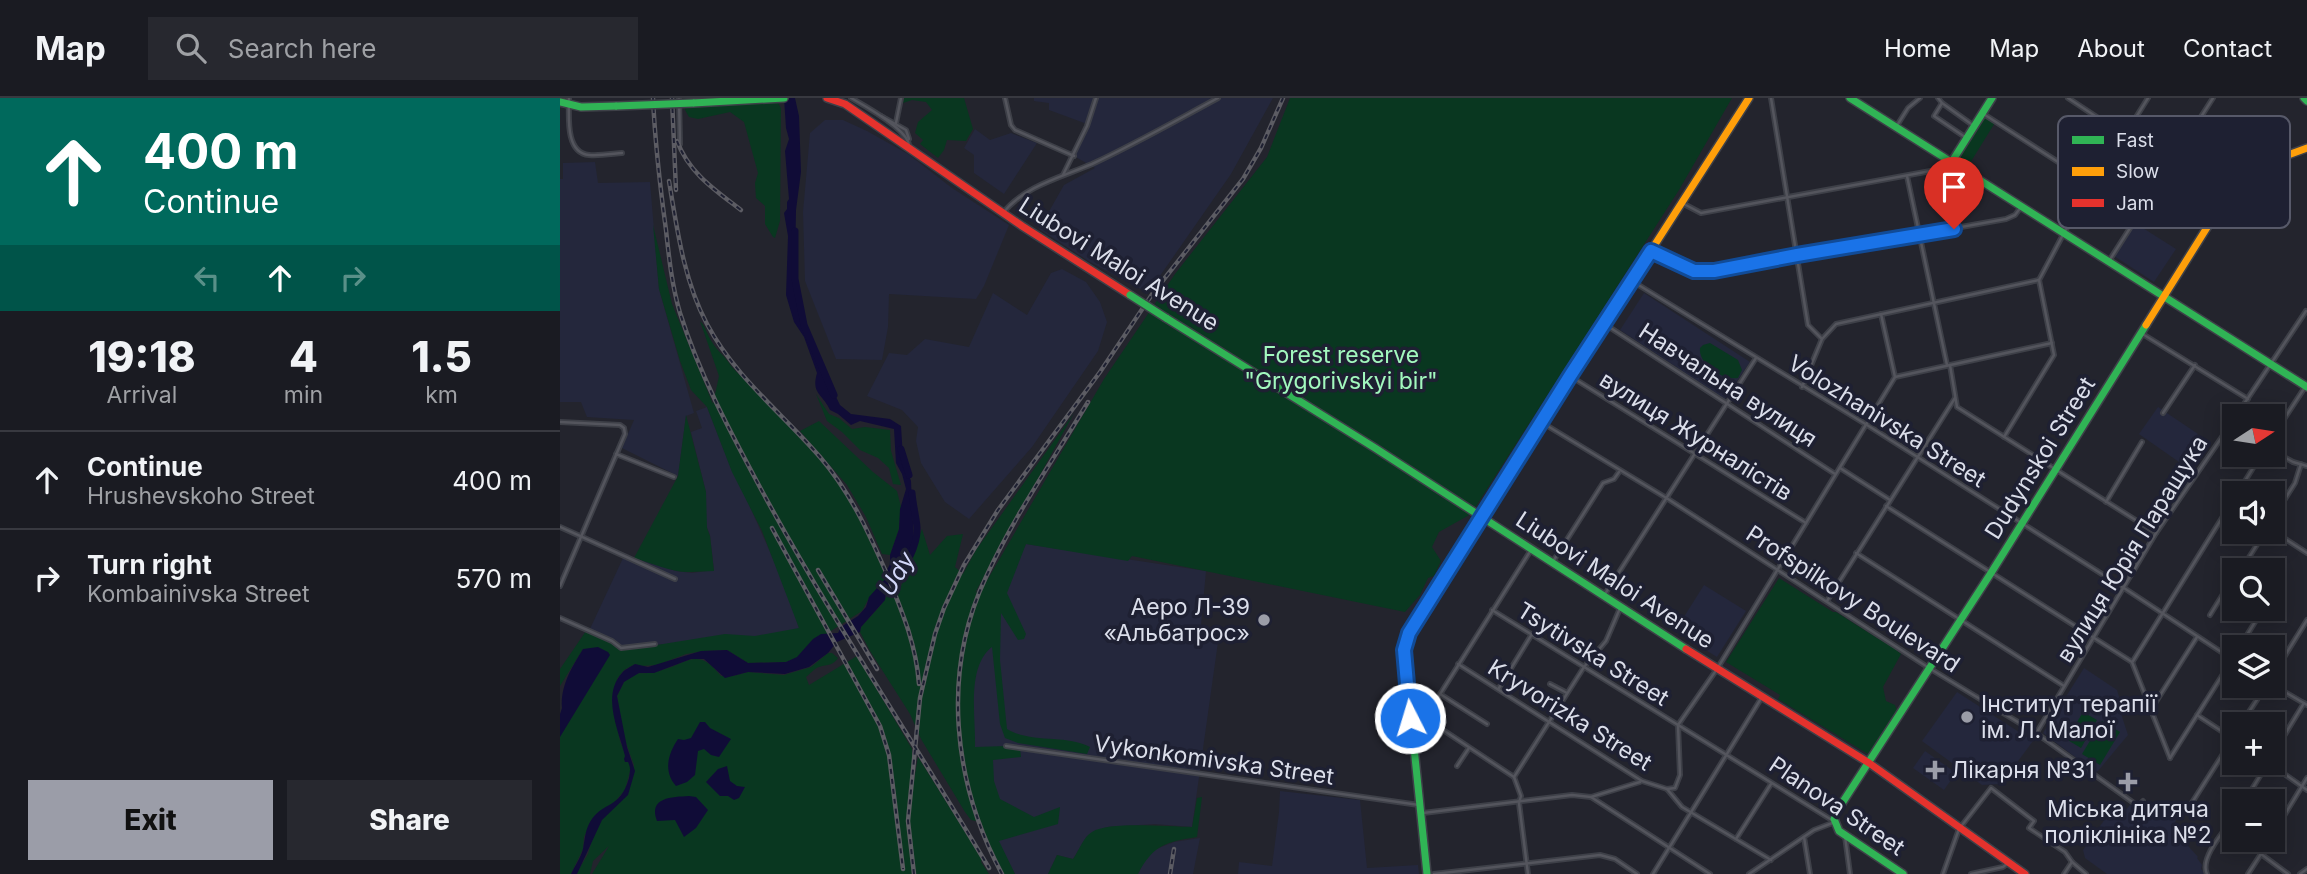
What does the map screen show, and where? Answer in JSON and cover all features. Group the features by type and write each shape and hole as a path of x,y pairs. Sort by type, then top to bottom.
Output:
{"main road":[{"path":"560,102 617,106 784,98"},
{"name":"Liubovi Maloi Avenue","path":"827,98 845,104 1003,213 1130,295 1869,763 2025,874"},
{"path":"1427,874 1404,650 1409,633 1749,98"},
{"path":"1850,98 2306,386"},
{"path":"1951,163 1992,98"},
{"name":"Dudynskoi Street","path":"2290,154 2307,148"},
{"name":"Dudynskoi Street","path":"1835,822 1837,811 1992,573 2207,228"},
{"name":"Planova Street","path":"1835,822 1845,836 1903,874"}],"street":[{"path":"679,98 680,144"},
{"path":"851,98 902,131 909,139"},
{"path":"896,123 901,98"},
{"path":"1005,98 1015,130 1074,156"},
{"path":"1063,176 1087,126 1096,98"},
{"path":"1003,213 1012,201 1093,163 1218,98"},
{"path":"1771,98 1808,325 1822,339"},
{"path":"1896,127 1908,108 1920,98"},
{"path":"1938,98 1974,126"},
{"path":"2068,98 2095,116"},
{"path":"2137,116 2148,98"},
{"path":"2202,116 2213,98"},
{"path":"569,102 572,145 577,152 588,155 622,153"},
{"path":"1942,103 1934,116 1966,138"},
{"path":"1982,113 2058,162"},
{"path":"876,114 906,130 909,149"},
{"path":"1682,203 1701,213 1908,176 1947,168 1951,163"},
{"path":"1908,176 1957,407 2156,533"},
{"path":"1651,251 1694,271 1714,271 2006,219 2015,215 2021,207"},
{"path":"2004,437 2054,355 2039,280 2067,228"},
{"path":"2109,262 2130,228"},
{"path":"1802,387 1822,339 1836,324 2039,280"},
{"name":"Volozhanivska Street","path":"1632,281 1867,425 2222,653"},
{"name":"вулиця Юрія Паращука","path":"2244,404 2306,311"},
{"path":"1667,789 1675,788 1680,775 1678,726 1717,669 1895,377 1881,314"},
{"name":"Навчальна вулиця","path":"1604,323 1836,474"},
{"path":"2141,333 2248,399"},
{"path":"1895,377 2052,343"},
{"path":"1605,596 1756,358"},
{"path":"2163,412 2195,365"},
{"name":"вулиця Журналістів","path":"1570,376 1806,523"},
{"path":"2286,416 2306,386"},
{"path":"1827,601 1955,398"},
{"path":"560,422 620,425 625,433 560,586"},
{"name":"Profspilkovy Boulevard","path":"1541,422 1668,499 1929,668 2036,733 2138,806 2143,801"},
{"name":"вулиця Юрія Паращука","path":"2036,733 2156,533 2222,437"},
{"path":"2106,502 2142,442"},
{"path":"616,454 674,477"},
{"path":"2286,457 2307,466"},
{"path":"2285,499 2295,483 2301,464"},
{"path":"1840,468 1890,500"},
{"path":"1552,563 1603,483 1614,479 1620,470"},
{"path":"1886,506 2132,662 2170,758 2222,677"},
{"path":"2132,662 2222,518"},
{"path":"560,527 675,579"},
{"path":"2285,539 2305,552 2307,545"},
{"path":"1425,718 1531,550"},
{"path":"1856,553 2064,686"},
{"path":"2210,615 2222,596"},
{"path":"1514,777 1584,667 1606,641 1621,606"},
{"name":"Tsytivska Street","path":"1492,610 1678,726"},
{"path":"560,618 612,641 621,648 655,644"},
{"path":"2285,656 2307,620"},
{"path":"1498,689 1532,634"},
{"path":"2151,709 2197,637"},
{"name":"Kryvorizka Street","path":"1458,664 1642,781 1667,789 1682,807 1770,859"},
{"path":"1550,684 1567,693"},
{"path":"2285,692 2306,704 2285,736"},
{"path":"1440,694 1487,724"},
{"path":"1653,874 1762,697"},
{"path":"2197,715 2222,731"},
{"path":"1410,718 1425,718 1514,777 1519,790 1528,874"},
{"name":"Planova Street","path":"1678,726 1835,822"},
{"name":"Vykonkomivska Street","path":"1006,746 1419,809 1572,795 1591,797 1642,781"},
{"path":"1457,766 1469,748"},
{"path":"2186,812 2222,756"},
{"path":"2285,774 2307,790"},
{"path":"2285,814 2307,778"},
{"path":"1736,838 1771,784"},
{"path":"1943,874 1959,829 1991,788 2034,821 2029,828 2065,852 2072,862 2087,874"},
{"path":"1591,797 1710,874"},
{"path":"1749,874 1814,830 1835,822"},
{"path":"2207,874 2204,861 2222,835"},
{"path":"1845,836 1850,874"},
{"path":"1804,837 1810,874"},
{"path":"2248,874 2261,854 2288,874"},
{"path":"1434,874 1600,855 1615,859 1637,874"},
{"path":"1971,874 2003,867 2009,862"},
{"path":"2064,874 2072,862"},
{"path":"2300,874 2307,869"}],"shaded area":[{"path":"1034,98 1273,98 1231,174 1148,293 1090,262 1039,229 1064,185 1095,168 1074,156 1087,124 1049,110 1049,103 1034,101"},
{"path":"825,120 843,120 908,154 952,188 1009,225 976,299 889,294 888,327 882,360 836,359 805,281 803,212 810,133"},
{"path":"975,129 990,140 1011,133 1037,143 1004,194 974,173 974,155 964,148"},
{"path":"595,162 598,183 650,182 659,289 694,413 686,416 678,476 622,448 634,420 587,417 581,402 560,402 560,179 563,179 563,163"},
{"path":"2132,228 2143,228 2176,249 2154,282 2114,256"},
{"path":"1062,269 1086,282 1100,302 1107,322 1098,351 1032,447 969,519 945,502 921,463 916,441 918,427 902,410 867,396 889,353 907,355 925,339 969,347 993,293 1027,315 1051,273"},
{"path":"1644,293 1750,362 1725,399 1620,330"},
{"path":"707,407 732,471 790,597 799,629 762,636 621,648 615,641 589,631 624,556 676,571 692,573 714,570 710,535 695,497 706,492 691,432 702,428 696,411"},
{"path":"2158,407 2198,434 2179,462 2139,434"},
{"path":"1026,544 1206,571 1200,636 1218,642 1192,827 1155,824 1107,827 1087,836 1073,859 1057,855 1048,874 1015,874 986,822 967,755 968,657"},
{"path":"1704,585 1746,611 1717,657 1675,631"},
{"path":"2084,668 2117,690 2121,703 2118,704 2128,735 2095,772 2043,733"},
{"name":"Інститут терапії ім. Л. Малої","path":"1957,692 2033,741 2001,784 1982,785 1922,741"},
{"name":"Лікарня №31","path":"1925,751 1956,773 1944,790 1913,768"},
{"path":"1280,791 1360,800 1367,868 1418,865 1419,874 1238,874 1239,862 1272,866"},
{"path":"2115,805 2125,811 2130,805 2145,808 2153,814 2159,807 2176,820 2173,829 2198,857 2201,869 2206,874 2107,874 2085,858 2083,850"},
{"path":"1200,838 1193,874 1138,874 1146,858 1156,849 1174,842"}],"green space":[{"path":"904,98 964,98 973,129 966,141 947,140 938,158 920,144 923,140 915,133 918,122 932,110 926,102 912,100 903,103"},
{"name":"Forest reserve \"Grygorivskyi bir\"","path":"1290,98 1732,98 1679,190 1471,514 1439,532 1432,547 1441,561 1434,576 1428,578 1420,595 1405,612 1132,556 1128,561 1026,544 1007,593 1026,634 1024,639 1018,640 1001,613 1000,660 1007,729 1017,734 1070,741 1090,747 1087,754 1018,743 1005,738 1000,724 992,647 984,656 975,680 975,747 1020,748 1021,757 993,760 994,781 1000,799 1034,817 1060,807 1058,824 999,841 1015,874 1004,874 981,822 971,820 965,812 921,739 910,714 870,651 860,632 861,627 891,590 896,600 922,529 930,555 947,536 963,534 955,567 963,574 976,550 1074,413 975,593 985,584 1104,379 1175,274 1267,157"},
{"path":"778,103 781,108 780,221 775,238 765,224 765,206 756,198 755,183 758,173 744,122 730,112 698,119 689,117 685,110 686,106"},
{"path":"1982,113 1996,121 1967,168 1954,159"},
{"path":"653,225 672,304 713,404 719,376 700,321 731,366 810,448 834,477 864,526 886,578 862,611 806,647 797,658 786,662 748,663 727,650 704,651 686,654 657,665 635,664 624,670 617,679 616,721 620,741 631,768 625,790 613,804 593,818 571,874 560,874 560,736 609,653 583,649 560,686 560,669 586,631 615,645 632,649 725,634 755,636 799,628 762,531 732,472 707,407 691,390 680,361 659,289"},
{"path":"1710,343 1738,360 1742,370 1738,378 1719,374 1703,360 1700,348"},
{"path":"816,394 829,414 839,418 852,429 865,427 890,430 891,451 901,485 893,484 889,468 878,458 860,450 827,421"},
{"path":"686,415 706,492 707,528 714,571 677,571 634,558 678,476"},
{"path":"819,421 897,491 901,507 899,529 890,555 882,554 866,517 847,485 800,431"},
{"path":"1779,578 1888,643 1901,654 1883,687 1886,701 1895,705 1899,717 1873,757 1778,699 1780,695 1726,662"},
{"path":"828,653 838,658 832,664 817,668 806,677 809,685 857,656 912,749 912,792 918,757 989,874 592,874 609,846 593,861 590,874 576,874 588,854 596,826 626,794 634,765 624,738 617,696 628,674 650,673 700,659 721,676 748,672 784,675 811,667"},
{"path":"2083,712 2097,720 2081,748 2061,736 2067,726 2073,729"},
{"path":"2102,721 2120,732 2100,765 2082,754"},
{"path":"1202,797 1197,837 1162,846 1149,857 1138,874 1048,874 1057,855 1073,859 1086,837 1100,829 1125,826 1192,827 1197,798"}],"water":[{"path":"784,98 795,98 799,116 801,172 796,210 795,266 808,340 840,405 851,414 890,419 901,426 903,458 911,481 914,546 907,564 886,593 885,600 861,627 860,632 837,642 828,653 809,667 785,674 748,672 725,678 704,659 691,659 654,673 639,673 624,682 617,696 627,747 635,771 628,795 602,820 577,874 571,874 582,852 590,822 621,795 629,778 630,766 624,759 612,703 616,682 623,672 635,664 648,667 701,651 727,650 748,663 786,662 797,657 813,639 821,634 838,633 841,627 858,616 866,607 869,597 886,578 890,564 906,489 896,463 894,429 860,421 851,425 830,410 816,389 817,373 804,337 794,322 786,295 788,236 784,213 789,199 785,151 789,139"},
{"path":"598,647 610,655 560,737 560,714 568,677 583,649"},
{"path":"700,722 705,722 710,728 731,739 719,757 704,749 698,751 695,775 676,786 668,768 672,751 678,739 691,738"},
{"path":"727,766 730,781 745,787 739,798 734,800 728,796 720,796 706,782 718,769"},
{"path":"696,797 708,810 696,828 684,837 675,820 657,821 655,813 656,807 663,800"}],"waterway":[{"name":"Udy","path":"795,231 795,279 804,325 834,395"},
{"name":"Udy","path":"901,449 909,475"},
{"name":"Udy","path":"893,583 910,557 917,535 912,493"}],"railway":[{"path":"653,98 658,164 673,282 680,313 707,382 739,448 789,539 989,868"},
{"path":"672,98 676,190"},
{"path":"914,874 908,821 920,698 935,634 964,565 998,510 1100,372 1153,293 1243,179 1261,148 1283,98"},
{"path":"677,141 696,172 741,210"},
{"path":"669,181 687,273 707,324 745,378 831,470 858,512 902,613 915,654 919,684"},
{"path":"1002,874 972,803 964,765 958,689 963,651 972,613 997,554 1088,402"},
{"path":"772,528 880,726 889,755 903,869"},
{"path":"818,570 877,669"},
{"path":"1170,874 1174,849"}],"traffic: fast":[{"path":"693,103 784,98"},
{"path":"1850,98 2307,387"},
{"path":"1951,163 1992,98"},
{"path":"2304,98 2307,101"},
{"path":"560,102 581,107 617,106"},
{"path":"617,106 693,103"},
{"path":"1130,295 1166,318"},
{"path":"1166,318 1375,448 1686,649"},
{"path":"1903,874 1839,831 1834,819 1837,811 1991,573 2146,325"},
{"path":"1427,874 1404,650 1409,633 1453,563"}],"traffic: slow":[{"path":"1618,302 1749,98"},
{"path":"2290,154 2307,148"},
{"path":"2146,325 2207,228"}],"traffic: jam":[{"path":"827,98 845,104 1022,226 1130,295"},
{"path":"1453,563 1618,302"},
{"path":"1686,649 1869,763 2025,874"}],"place":[{"name":"Аеро Л-39 «Альбатрос»","path":"1264,620"},
{"name":"Інститут терапії ім. Л. Малої","path":"1967,717"},
{"name":"Лікарня №31","path":"1935,770"},
{"name":"Міська дитяча поліклініка №2","path":"2128,782"}],"route":[{"path":"1410,718 1404,650 1409,633 1651,251 1694,271 1714,271 1954,229"}]}
